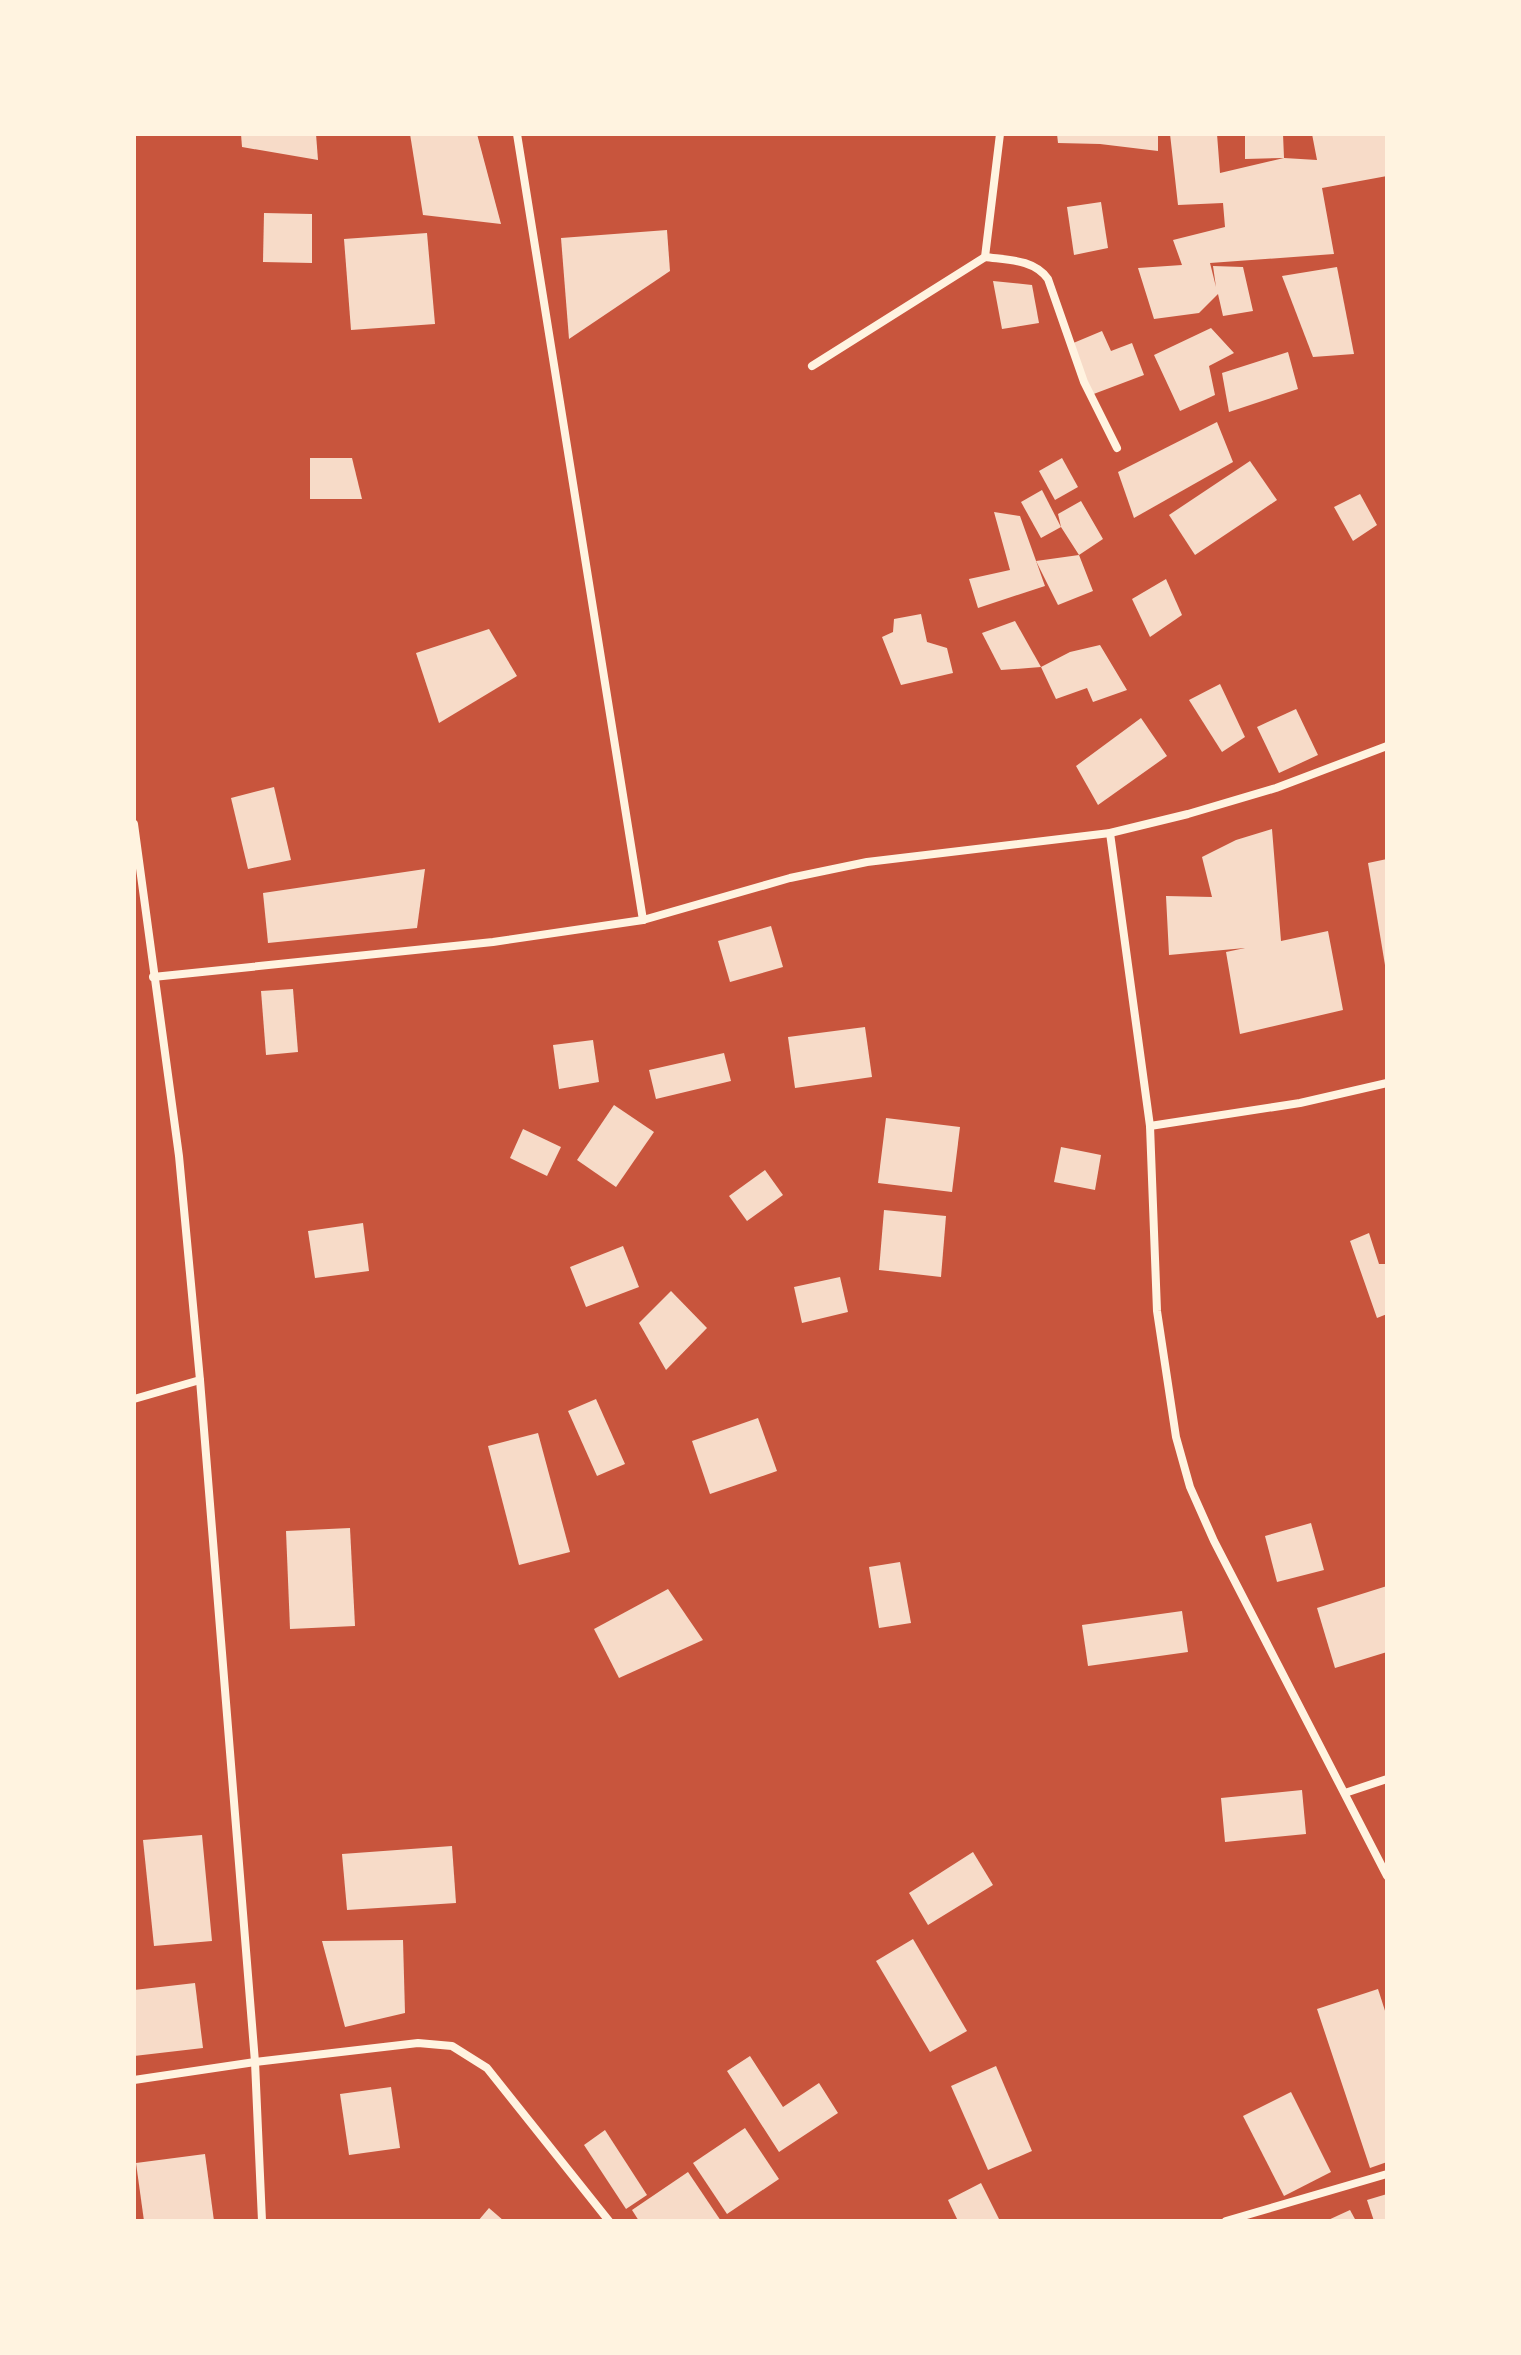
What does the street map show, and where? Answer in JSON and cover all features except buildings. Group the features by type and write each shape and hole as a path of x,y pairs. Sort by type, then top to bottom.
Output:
{"street":[{"path":"517,134 643,920"},
{"path":"985,257 1000,134"},
{"path":"812,366 985,257 1034,265 1048,279 1084,382 1117,448"},
{"path":"153,977 493,942 643,920 790,878 867,862 1110,833 1276,788 1387,746"},
{"path":"134,824 179,1156 200,1380 255,2062 262,2221"},
{"path":"1110,833 1150,1126 1157,1311 1176,1437 1186,1474 1214,1541 1387,1876"},
{"path":"1150,1126 1300,1103 1387,1083"},
{"path":"134,1399 200,1380"},
{"path":"1345,1793 1387,1779"},
{"path":"134,2080 418,2043 452,2046 487,2068 609,2221"},
{"path":"1226,2221 1387,2174"}]}
